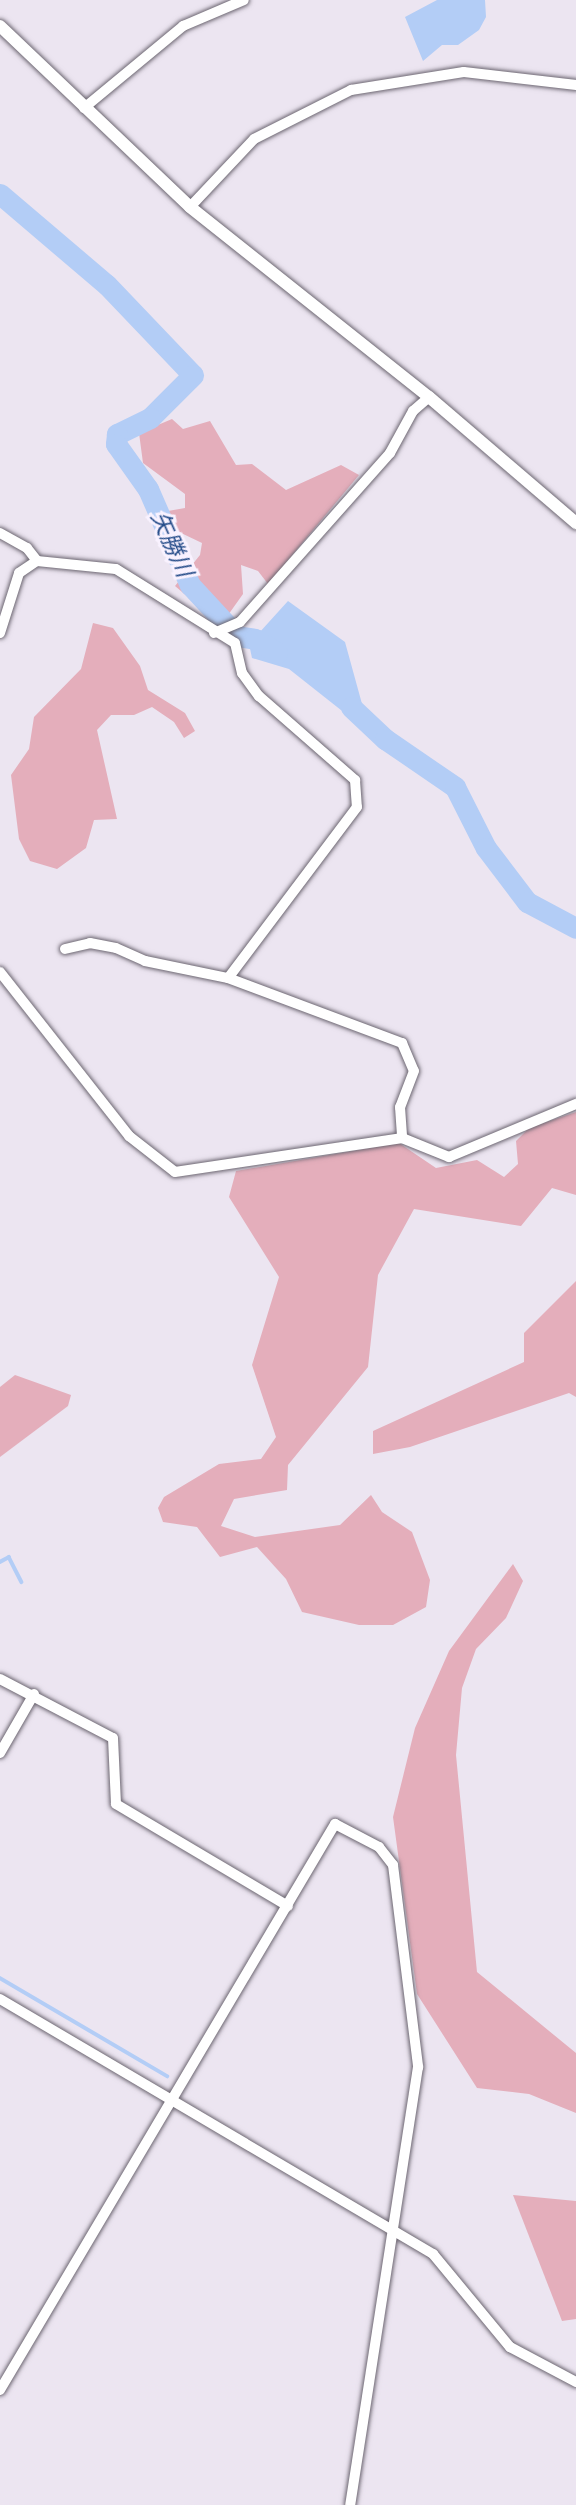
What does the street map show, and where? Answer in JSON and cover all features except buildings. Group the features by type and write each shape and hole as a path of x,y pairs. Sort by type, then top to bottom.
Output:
{"street":[{"path":"84,108 183,26 244,0"},
{"path":"0,26 190,207 429,397 576,523"},
{"path":"190,207 254,139 350,91 464,72 576,85"},
{"path":"214,633 240,622 390,453 413,411 429,397"},
{"path":"0,533 27,548 37,561"},
{"path":"0,633 19,573 37,561 117,569 214,633 235,643 242,673 259,696 346,771 360,797 228,978"},
{"path":"65,949 90,943 117,948 145,961 228,978 402,1043 414,1071 400,1107 402,1138"},
{"path":"0,972 129,1136 175,1172 402,1138 438,1156 461,1155 520,1124 576,1104"},
{"path":"0,1679 34,1694 113,1738 116,1804 288,1906"},
{"path":"0,1753 34,1694"},
{"path":"0,2390 335,1824 379,1847 393,1865 418,2067 350,2505"},
{"path":"0,1999 443,2263 510,2347 576,2382"}],"shaded area":[{"path":"172,419 183,429 210,421 236,465 252,464 286,490 341,465 359,475 268,584 258,571 241,565 243,594 221,625 175,586 200,555 202,543 179,532 168,511 185,508 185,494 143,463 139,433"},
{"path":"93,623 113,628 140,666 148,690 185,713 195,731 184,738 174,722 152,707 134,715 111,715 97,730 117,819 94,820 86,848 57,869 30,861 19,839 11,775 29,749 34,717 81,669"},
{"path":"576,1112 576,1195 552,1188 521,1226 414,1209 378,1275 368,1367 288,1465 287,1490 234,1499 221,1526 255,1537 340,1525 371,1495 382,1512 412,1532 430,1580 426,1607 393,1625 359,1625 302,1612 286,1579 257,1547 220,1557 197,1527 163,1522 158,1508 164,1497 219,1464 261,1459 276,1437 252,1365 279,1277 229,1197 236,1171 399,1143 436,1168 477,1160 504,1177 518,1164 516,1141 529,1128"},
{"path":"576,1281 576,1397 569,1393 410,1447 373,1454 373,1431 524,1362 524,1333"},
{"path":"15,1375 71,1395 68,1406 0,1457 0,1387"},
{"path":"513,1564 523,1581 506,1618 476,1649 462,1688 456,1755 477,1972 576,2053 576,2113 529,2094 477,2088 417,1994 393,1817 415,1728 449,1651"},
{"path":"513,2195 576,2201 576,2319 562,2321"}],"water":[{"path":"437,0 485,0 486,17 479,30 458,45 442,45 423,61 405,17"},
{"path":"288,601 345,642 370,733 289,669 252,658 249,644"}],"waterway":[{"name":"矢勝川","path":"0,194 107,285 193,375 150,418 117,434 116,444 148,489 190,585 237,636 255,639 277,653"},
{"name":"矢勝川","path":"351,707 385,739 455,787 486,848 527,902 576,928"},
{"path":"0,1562 9,1557 22,1582"},
{"path":"0,1978 167,2076"}]}
